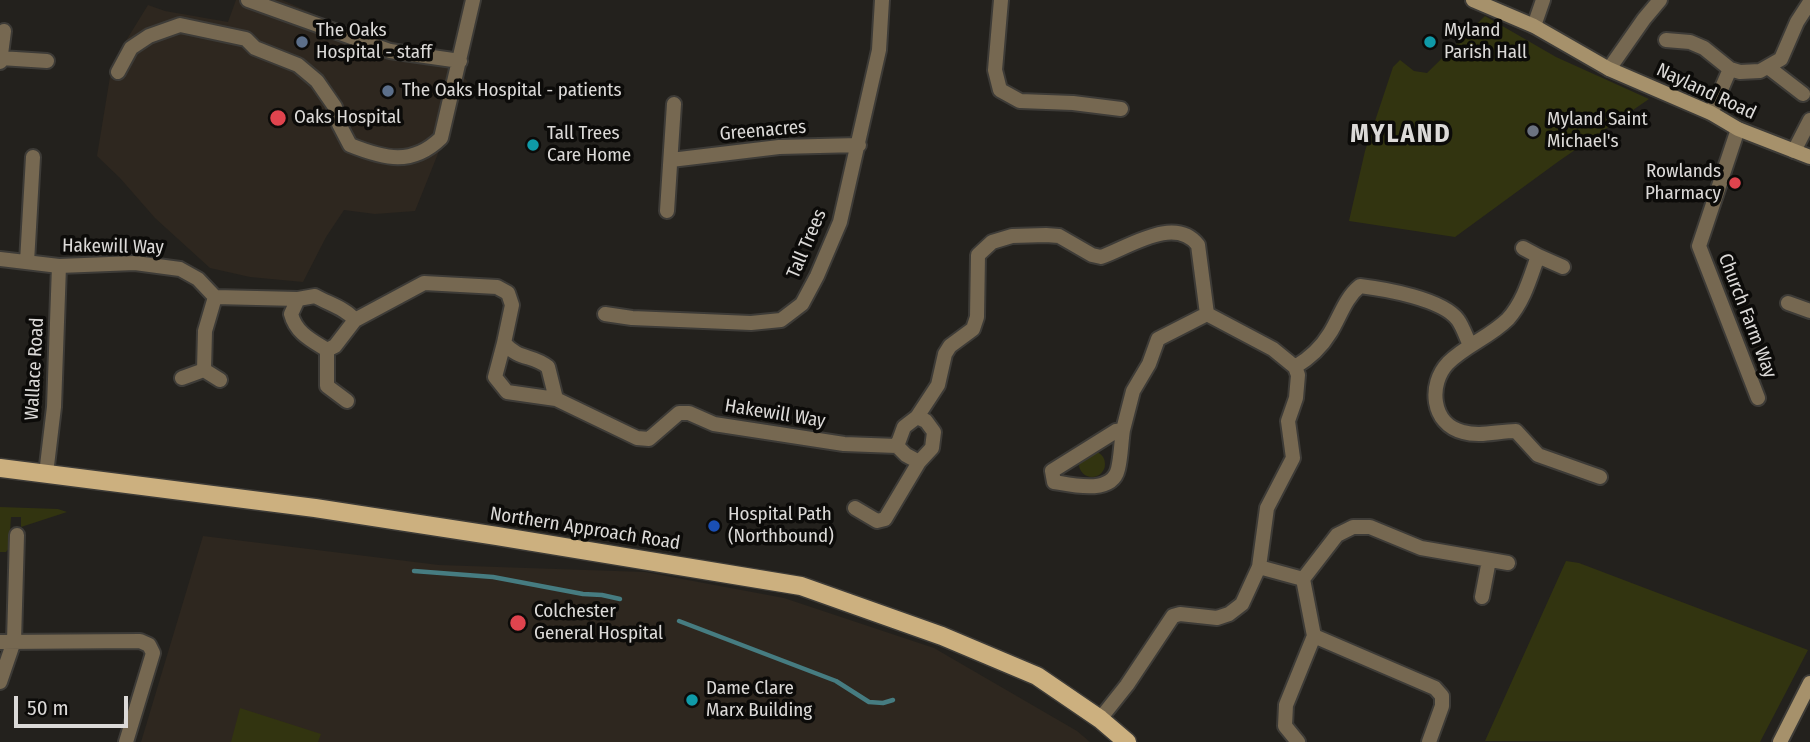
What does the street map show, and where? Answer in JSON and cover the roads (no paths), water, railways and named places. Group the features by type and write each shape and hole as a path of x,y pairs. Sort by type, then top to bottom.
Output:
{"main road":[{"name":"Northern Approach Road","path":"0,468 341,512 801,586 942,636 1037,676 1100,719 1127,742"}],"street":[{"path":"248,0 390,51 460,61"},
{"path":"118,72 131,48 149,36 180,25 246,39 255,48 298,65 317,80 335,107 339,124 350,145 377,155 414,156 428,150 441,138 473,0"},
{"name":"Tall Trees","path":"605,314 632,318 751,323 781,320 802,304 840,222 879,50 882,0"},
{"path":"1001,0 996,70 1000,90 1020,101 1121,108"},
{"name":"Nayland Road","path":"1473,0 1534,26 1609,69 1711,113 1738,129 1810,157"},
{"path":"1534,26 1543,0"},
{"path":"1609,69 1660,0"},
{"path":"1666,40 1690,42 1704,48 1730,69 1740,72 1760,71 1781,59 1797,22 1810,2"},
{"path":"4,31 0,60 47,61"},
{"path":"1768,67 1803,94"},
{"path":"1711,113 1730,69"},
{"path":"667,211 674,104"},
{"path":"1794,151 1810,121"},
{"name":"Church Farm Way","path":"1738,129 1699,246 1758,398"},
{"name":"Greenacres","path":"671,160 779,148 859,145"},
{"path":"27,262 33,157"},
{"path":"919,462 897,446 904,427 917,417 938,385 945,354 950,346 974,329 977,317 978,255 992,242 1014,236 1059,236 1092,255 1101,257 1160,233 1179,232 1192,237 1198,245 1207,314"},
{"path":"1523,248 1563,267"},
{"path":"1538,256 1521,302 1509,318 1487,337 1470,345 1439,374 1435,387 1436,405 1444,421 1459,432 1476,435 1516,431 1538,455 1600,477"},
{"name":"Hakewill Way","path":"0,259 59,266 135,263 180,269 198,279 215,297"},
{"name":"Wallace Road","path":"46,474 54,407 59,266"},
{"name":"Hakewill Way","path":"327,350 335,346 355,320 424,283 497,287 508,293 512,304 495,377 507,392 556,399 637,438 649,439 679,413 690,413 714,424 844,444 897,446"},
{"path":"1295,367 1312,357 1329,334 1352,293 1360,286 1397,293 1443,307 1457,319 1470,345"},
{"path":"204,370 205,331 215,297 298,299 315,296 347,311 355,320"},
{"path":"298,299 291,314 294,325 327,350 327,386 347,401"},
{"path":"1788,303 1810,311"},
{"path":"1100,719 1127,685 1173,616 1180,614 1217,618 1229,614 1242,604 1259,568 1264,516 1293,458 1287,421 1296,398 1298,374 1295,367 1273,349 1207,314"},
{"path":"1123,430 1116,431 1052,471 1055,482 1091,488 1113,478 1119,468 1123,430 1133,391 1149,364 1158,339 1207,314"},
{"path":"504,343 519,356 534,359 548,367 556,399"},
{"path":"182,378 204,370"},
{"path":"204,370 220,380"},
{"path":"855,508 877,521 885,519 919,462 932,448 934,432 926,421 917,417"},
{"path":"1298,742 1285,726 1286,705 1314,636 1303,579 1337,536 1353,527 1370,527 1421,548 1508,563"},
{"path":"0,682 7,641 17,535"},
{"path":"1482,597 1489,560"},
{"path":"1259,568 1303,579"},
{"path":"1314,636 1434,688 1442,696 1442,706 1430,742"},
{"path":"7,641 140,641 149,645 153,653 126,742"},
{"path":"1780,742 1810,684"}],"waterway":[{"path":"414,571 493,577 620,599"},
{"path":"679,621 836,681 869,702 883,703 893,700"}],"place":[{"name":"The Oaks Hospital - staff","path":"302,42"},
{"name":"Myland Parish Hall","path":"1430,42"},
{"name":"The Oaks Hospital - patients","path":"388,91"},
{"name":"Oaks Hospital","path":"278,118"},
{"name":"Myland Saint Michael's","path":"1533,131"},
{"name":"Tall Trees Care Home","path":"533,145"},
{"name":"Rowlands Pharmacy","path":"1735,183"},
{"name":"Hospital Path (Northbound)","path":"714,526"},
{"name":"Colchester General Hospital","path":"518,623"},
{"name":"Dame Clare Marx Building","path":"692,700"}],"district":[{"name":"MYLAND","path":"1401,135"}]}
